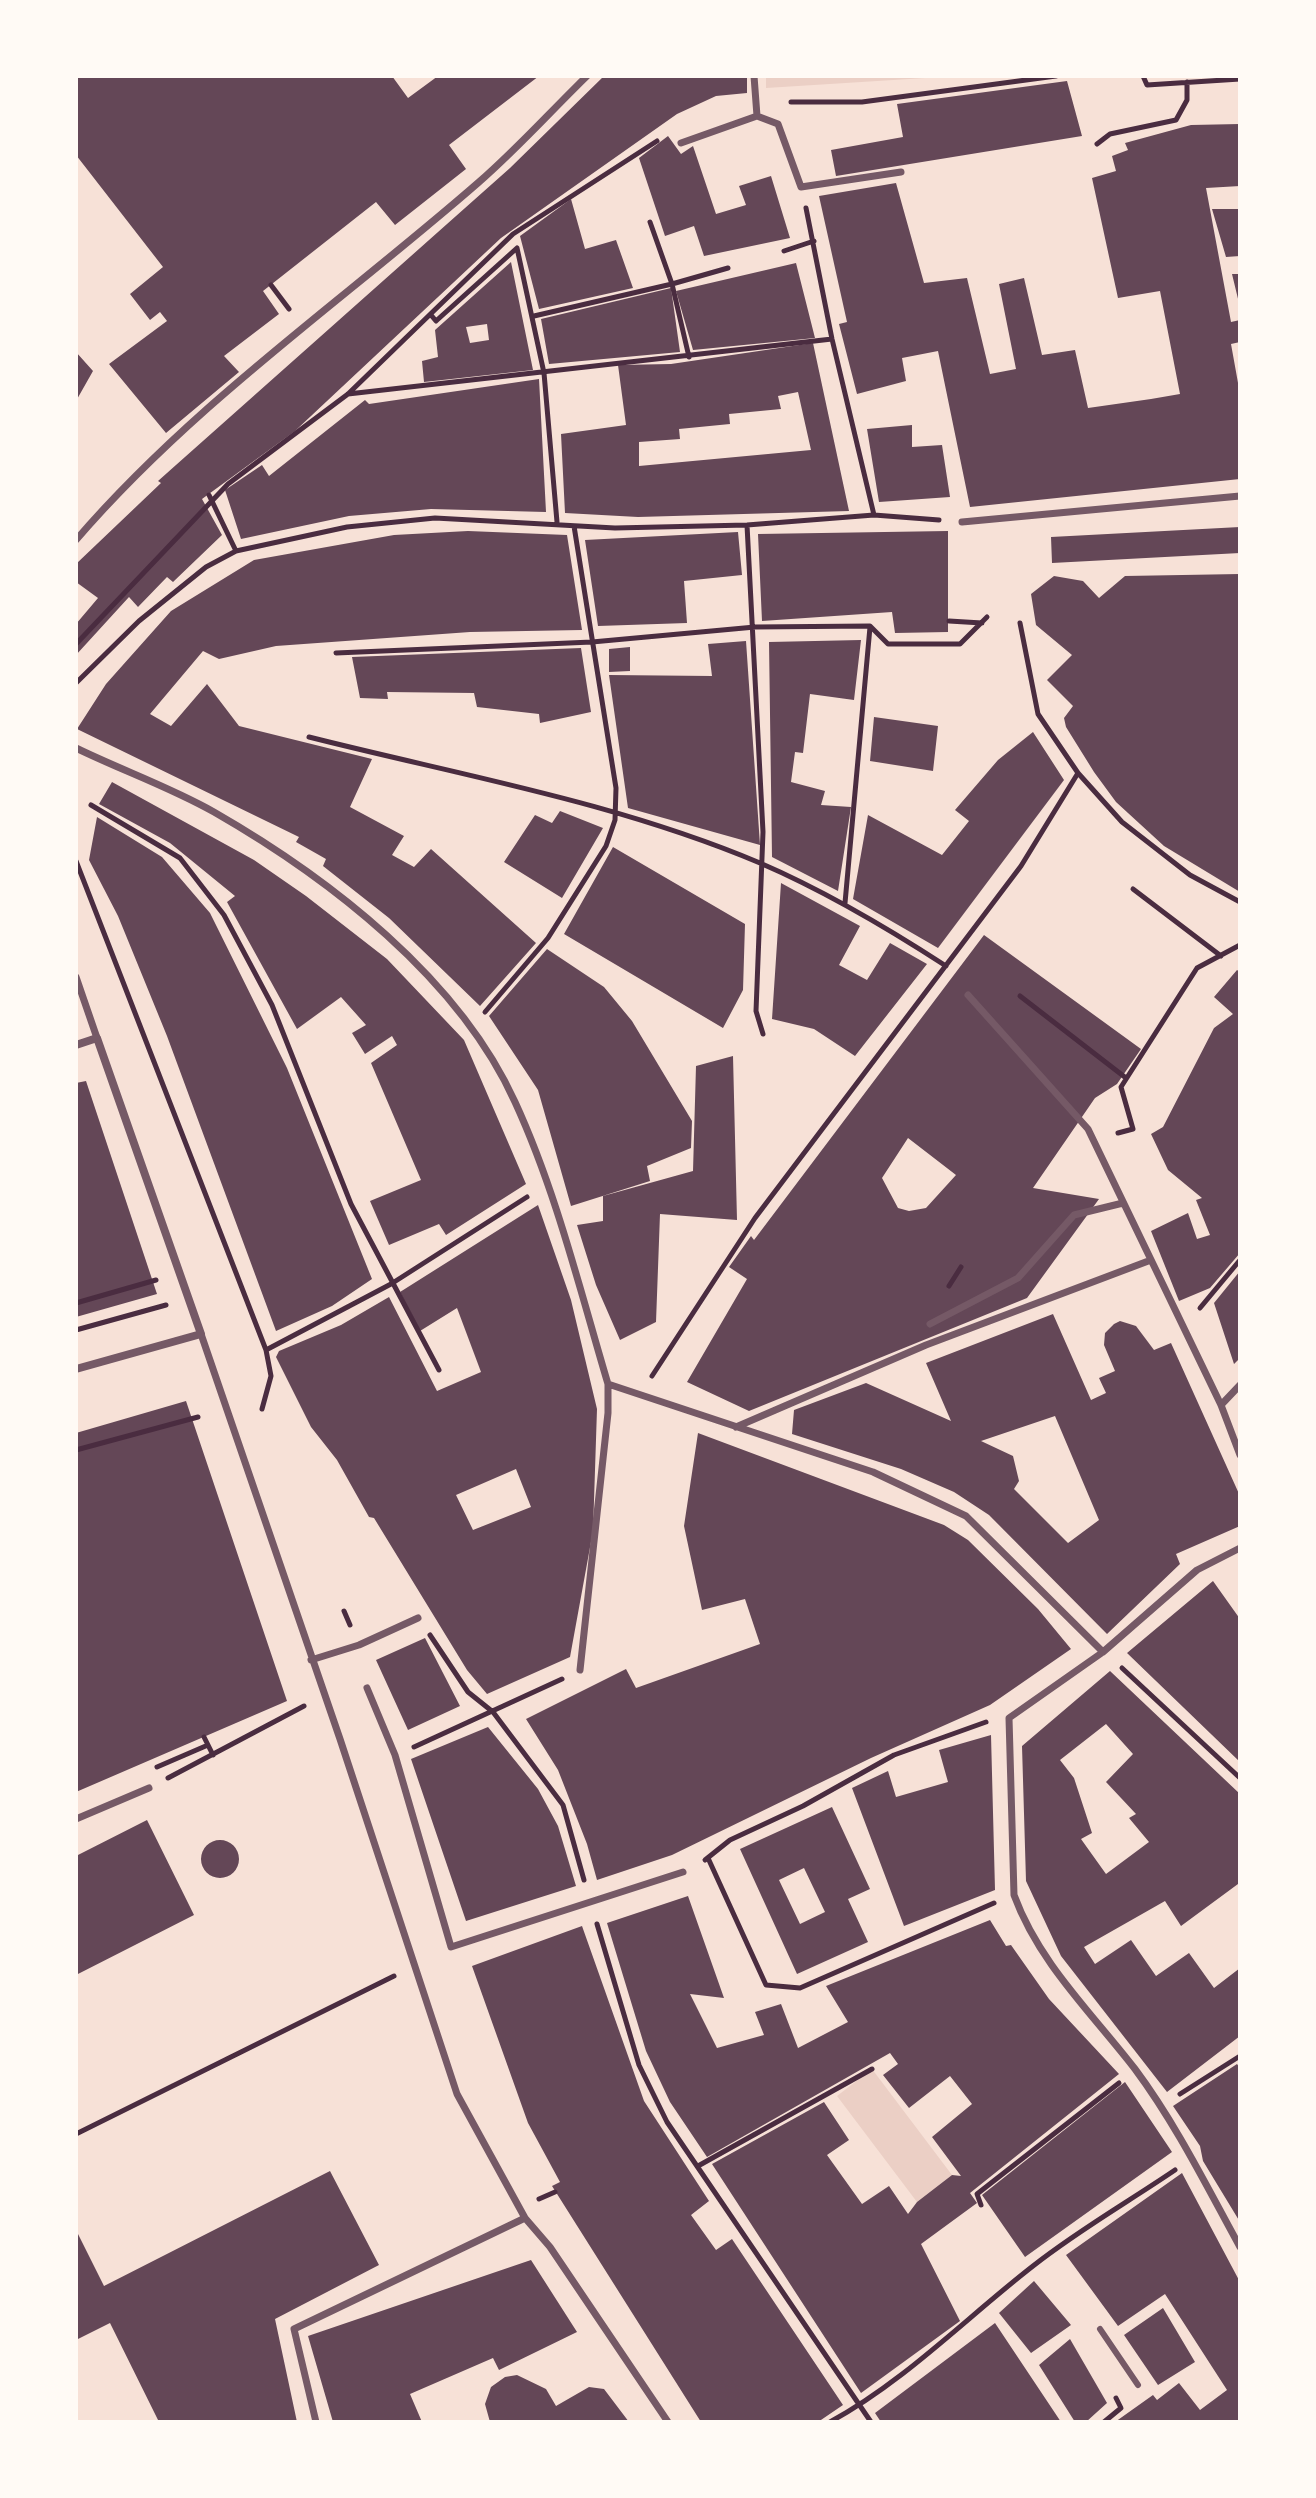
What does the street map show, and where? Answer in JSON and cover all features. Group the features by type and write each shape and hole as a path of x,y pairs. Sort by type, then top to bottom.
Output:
{"street":[{"path":"76,540 105,506 302,326 480,181 587,76"},
{"path":"754,76 757,116"},
{"path":"681,143 757,116 778,124 801,187 901,172"},
{"path":"962,522 1240,496"},
{"path":"76,748 211,810 304,869 427,971 472,1027 514,1100 546,1184 608,1384 608,1413 580,1670"},
{"path":"76,977 190,1299 457,2094 525,2218 550,2247 668,2422"},
{"path":"968,995 1088,1129 1221,1405 1240,1455"},
{"path":"76,1045 97,1038"},
{"path":"930,1324 1018,1278 1074,1215 1123,1203"},
{"path":"736,1427 926,1345 1151,1260"},
{"path":"76,1369 201,1334"},
{"path":"608,1384 873,1472 966,1516 1103,1652"},
{"path":"1221,1405 1240,1385"},
{"path":"1240,1548 1197,1570 1103,1652 1009,1718 1014,1895 1030,1932 1054,1971 1136,2070 1192,2159 1240,2247"},
{"path":"311,1660 359,1645 418,1618"},
{"path":"367,1688 395,1755 451,1947 683,1872"},
{"path":"76,1819 149,1788"},
{"path":"316,2422 294,2329 525,2218"}],"lane":[{"path":"1100,2329 1138,2385"}],"path":[{"path":"755,102 862,102 1056,76"},
{"path":"1143,76 1147,85 1240,79"},
{"path":"1097,144 1110,134 1176,120 1187,100 1187,82"},
{"path":"76,644 211,498 348,394 513,234 667,135"},
{"path":"801,187 832,339 874,515"},
{"path":"650,222 672,284 689,357"},
{"path":"784,251 814,241"},
{"path":"431,315 436,321 517,248 544,373 557,522"},
{"path":"534,316 728,268"},
{"path":"271,285 302,326"},
{"path":"348,394 832,339"},
{"path":"211,498 236,551"},
{"path":"76,683 152,610 206,567 236,551 383,522 435,518 557,522 615,528 747,525 874,515 962,522"},
{"path":"747,525 755,627 763,832 756,1011 763,1034"},
{"path":"472,1027 548,938 606,846 615,813 616,788 574,526"},
{"path":"336,653 592,642 755,627 870,626 888,644 930,646 960,644 985,620 949,621"},
{"path":"1020,623 1038,714 1078,773 1122,822 1190,875 1240,902"},
{"path":"845,903 870,626"},
{"path":"309,737 615,813 760,863 845,903 946,966"},
{"path":"640,1394 755,1218 1021,866 1078,773"},
{"path":"91,805 180,858 224,915 272,1005 351,1204 439,1370"},
{"path":"76,861 266,1350 271,1376 262,1409"},
{"path":"1133,889 1221,956"},
{"path":"1088,1129 1105,1107 1119,1135 1133,1129 1121,1087 1126,1078 1197,968 1240,945"},
{"path":"1020,996 1126,1078"},
{"path":"266,1350 391,1284 546,1184"},
{"path":"1183,1328 1240,1260"},
{"path":"76,1303 160,1279"},
{"path":"76,1330 190,1299"},
{"path":"76,1450 198,1417"},
{"path":"418,1618 468,1692 493,1712 563,1805 639,2065 667,2122 871,2422"},
{"path":"1103,1652 1240,1778"},
{"path":"395,1755 580,1670"},
{"path":"208,1745 142,1774 149,1788 323,1696"},
{"path":"683,1872 708,1858 730,1840 803,1806 894,1755 978,1724 1009,1718"},
{"path":"204,1737 213,1755"},
{"path":"708,1858 766,1985 800,1988 1014,1895"},
{"path":"76,2134 415,1966"},
{"path":"1160,2107 1240,2056"},
{"path":"698,2166 872,2069"},
{"path":"981,2205 977,2194 1136,2070"},
{"path":"830,2422 860,2406 968,2322 1030,2268 1192,2159"},
{"path":"538,2200 555,2192"}],"shaded area":[{"path":"766,76 957,76 766,88"},
{"path":"872,2069 952,2175 917,2202 837,2096"}],"building":[{"path":"76,76 392,76 408,98 438,76 539,76 449,145 466,169 395,225 376,202 263,291 279,314 224,356 239,372 166,433 109,364 167,321 160,312 150,320 130,294 163,267 76,155"},
{"path":"604,76 747,76 747,93 716,96 677,114 501,238 295,431 202,499 222,535 173,582 167,577 138,607 129,597 76,655 76,624 98,598 76,582 76,564 161,483 158,481 510,168"},
{"path":"1067,81 1082,136 836,176 831,150 903,137 897,104"},
{"path":"1240,124 1240,186 1206,188 1231,322 1240,320 1240,342 1231,344 1240,394 1240,479 970,507 938,351 902,358 906,381 857,394 839,324 847,322 819,196 896,183 924,283 967,278 990,374 1016,369 999,284 1024,278 1042,355 1075,350 1088,408 1180,394 1160,291 1118,298 1092,178 1116,171 1112,156 1128,150 1125,143 1191,125"},
{"path":"668,136 681,154 693,146 716,214 746,205 739,186 771,176 790,238 704,256 694,226 665,236 639,158"},
{"path":"571,199 585,249 616,240 633,288 539,309 520,236"},
{"path":"1212,209 1240,209 1240,256 1226,257"},
{"path":"511,262 533,370 424,382 422,361 438,357 435,330","holes":["487,324 489,340 470,343 466,327"]},
{"path":"796,263 815,338 693,350 676,291"},
{"path":"1232,274 1240,274 1240,303 1239,303"},
{"path":"671,288 680,352 549,364 541,319"},
{"path":"813,343 849,511 638,517 565,513 561,434 626,425 618,365 671,364","holes":["798,392 811,450 639,466 639,442 680,439 679,429 730,424 729,414 781,409 778,396"]},
{"path":"76,352 93,371 76,401"},
{"path":"539,379 546,512 431,509 349,516 241,539 225,490 262,465 269,476 365,400 369,404"},
{"path":"912,425 912,447 942,445 950,497 879,502 867,429"},
{"path":"1240,527 1240,553 1052,563 1051,537"},
{"path":"468,531 567,535 582,630 470,632 276,646 219,659 203,651 150,714 171,726 207,684 239,726 372,759 350,807 404,836 392,855 414,867 431,849 536,943 480,1006 389,918 323,866 326,859 296,842 299,837 77,729 106,684 171,611 254,560 394,535"},
{"path":"948,531 948,632 895,633 892,612 762,621 758,534"},
{"path":"738,532 742,575 684,581 687,623 598,626 585,540"},
{"path":"1240,574 1240,892 1164,846 1116,802 1094,772 1066,727 1064,718 1073,706 1047,680 1072,655 1036,625 1031,594 1054,576 1083,581 1099,598 1125,576"},
{"path":"861,640 854,700 810,694 803,753 795,752 791,782 825,791 821,805 851,807 838,891 772,857 769,642"},
{"path":"746,641 760,845 628,808 609,675 712,676 708,644"},
{"path":"630,647 630,671 609,672 609,649"},
{"path":"581,648 591,712 540,723 539,714 477,707 474,693 387,692 388,699 360,698 352,657"},
{"path":"874,717 938,726 933,771 870,761"},
{"path":"1033,732 1064,780 938,948 853,899 868,815 942,855 969,821 955,810 998,760"},
{"path":"112,782 254,860 387,959 464,1040 526,1184 446,1235 439,1224 389,1245 370,1201 421,1180 371,1063 397,1045 392,1036 365,1054 352,1033 366,1025 341,997 297,1029 227,902 235,896 170,843 99,804"},
{"path":"560,811 603,828 562,898 504,862 535,815 552,823"},
{"path":"97,817 162,857 210,913 287,1068 372,1279 332,1306 276,1331 167,1036 118,916 89,860"},
{"path":"613,847 745,924 743,990 723,1028 564,934"},
{"path":"781,883 860,926 839,965 867,980 890,943 927,964 855,1056 814,1029 772,1019"},
{"path":"984,935 1141,1049 1117,1084 1095,1098 1033,1188 1099,1199 1027,1298 749,1411 687,1382 747,1279 729,1267 751,1236 754,1240","holes":["908,1138 956,1175 926,1208 909,1211 898,1208 882,1178"]},
{"path":"547,949 604,987 632,1021 692,1121 691,1148 647,1166 650,1181 571,1206 538,1090 489,1016"},
{"path":"1237,970 1240,972 1240,1253 1210,1288 1179,1301 1151,1231 1188,1213 1197,1239 1210,1235 1196,1200 1202,1198 1168,1170 1151,1134 1163,1127 1214,1028 1233,1014 1214,997"},
{"path":"733,1056 737,1220 660,1214 656,1322 620,1340 596,1285 577,1225 603,1221 603,1196 693,1171 696,1066"},
{"path":"86,1081 157,1294 76,1317 76,1083"},
{"path":"538,1205 571,1300 597,1409 593,1531 570,1657 487,1694 467,1670 374,1518 369,1517 337,1460 311,1427 276,1357 279,1351 341,1325 389,1297 437,1391 481,1372 457,1308 420,1331 400,1292","holes":["516,1469 531,1507 473,1530 456,1495"]},
{"path":"1240,1271 1240,1358 1234,1364 1214,1303"},
{"path":"1053,1314 1091,1400 1106,1393 1099,1378 1115,1371 1104,1345 1105,1333 1114,1324 1120,1321 1136,1326 1154,1350 1171,1343 1240,1496 1240,1526 1176,1554 1180,1564 1107,1634 989,1515 954,1492 901,1469 792,1434 794,1410 866,1383 951,1421 926,1363","holes":["1055,1416 1099,1520 1068,1543 1014,1489 1019,1481 1013,1456 981,1441"]},
{"path":"186,1401 287,1701 76,1792 76,1433"},
{"path":"698,1433 944,1525 968,1540 1038,1609 1071,1649 990,1705 871,1758 672,1855 597,1880 587,1844 558,1770 526,1719 626,1669 636,1688 760,1644 745,1599 702,1610 684,1526"},
{"path":"1213,1581 1240,1619 1240,1762 1127,1653"},
{"path":"425,1638 460,1706 408,1730 376,1660"},
{"path":"1110,1671 1240,1794 1240,1886 1238,1884 1181,1926 1165,1901 1084,1947 1095,1964 1131,1940 1156,1976 1189,1953 1214,1988 1240,1968 1240,2036 1167,2092 1061,1956 1026,1881 1022,1746","holes":["1106,1724 1133,1754 1106,1782 1136,1814 1129,1818 1149,1842 1106,1874 1081,1839 1092,1833 1074,1778 1060,1760"]},
{"path":"488,1727 538,1789 558,1826 576,1886 466,1921 411,1759"},
{"path":"991,1735 995,1890 904,1926 852,1788 888,1771 896,1797 948,1782 939,1750"},
{"path":"832,1807 870,1889 848,1899 868,1942 797,1974 740,1849","holes":["804,1868 825,1912 800,1924 779,1880"]},
{"path":"147,1820 194,1915 76,1975 76,1856"},
{"path":"220,1840 234,1845 239,1859 234,1873 220,1878 206,1873 201,1859 206,1845"},
{"path":"688,1896 724,1998 690,1994 717,2048 764,2035 755,2012 781,2004 798,2048 848,2022 826,1986 990,1920 1006,1946 1011,1945 1049,1999 1119,2074 970,2193 977,2203 921,2244 960,2321 861,2393 712,2164 824,2102 849,2140 827,2155 862,2204 889,2186 908,2214 917,2202 952,2175 961,2176 932,2137 972,2104 950,2076 909,2108 883,2075 898,2064 890,2053 707,2157 670,2102 646,2051 607,1923"},
{"path":"582,1926 644,2101 709,2201 691,2215 716,2250 732,2239 843,2405 818,2422 701,2422 552,2186 560,2182 528,2123 472,1966"},
{"path":"1237,2064 1240,2068 1240,2222 1203,2161 1200,2146 1173,2106"},
{"path":"1125,2082 1172,2152 1025,2257 982,2195"},
{"path":"330,2171 379,2265 275,2319 297,2422 159,2422 110,2323 76,2340 76,2230 104,2286"},
{"path":"1182,2173 1240,2282 1240,2422 1115,2422 1153,2395 1157,2400 1179,2383 1200,2410 1227,2390 1165,2294 1118,2326 1066,2255"},
{"path":"531,2260 577,2332 499,2370 493,2358 410,2394 422,2422 333,2422 308,2336"},
{"path":"1034,2281 1071,2325 1031,2353 999,2313"},
{"path":"1163,2308 1195,2362 1158,2385 1124,2335"},
{"path":"995,2323 1061,2422 881,2422 875,2413"},
{"path":"1070,2339 1107,2403 1086,2422 1075,2422 1039,2365"},
{"path":"517,2375 546,2389 556,2406 589,2387 604,2389 629,2422 490,2422 485,2404 491,2387 505,2377"}]}
